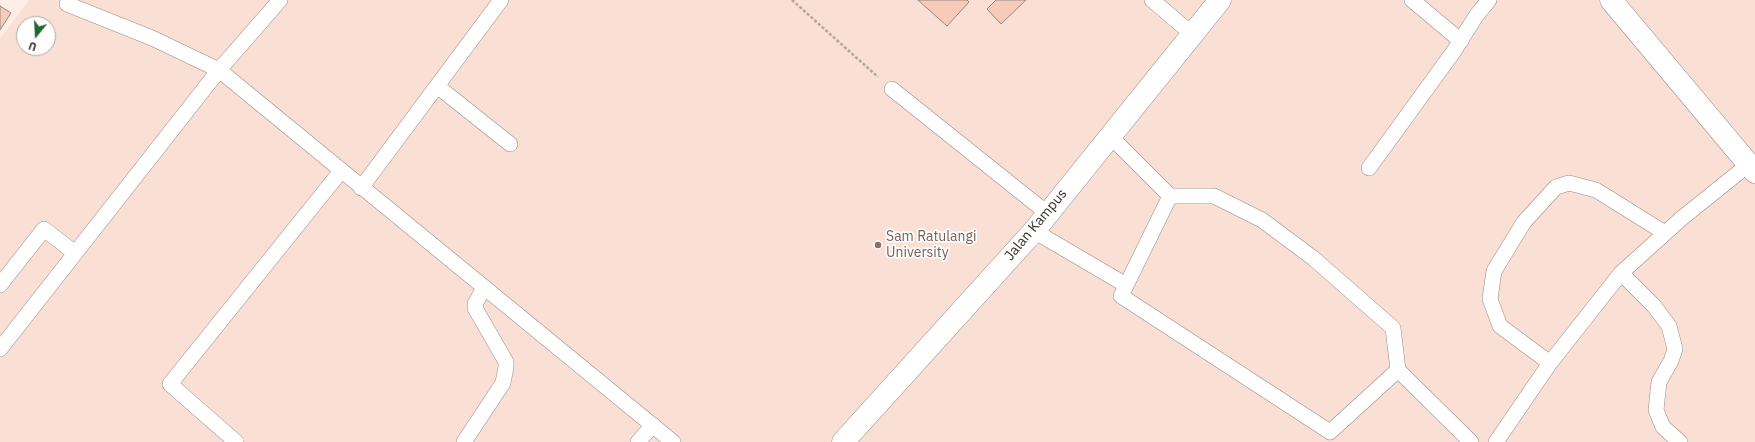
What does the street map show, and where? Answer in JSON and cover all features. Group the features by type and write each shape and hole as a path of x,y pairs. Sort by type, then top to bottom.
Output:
{"street":[{"name":"Jalan Kampus","path":"843,442 1034,230 1220,0"},
{"path":"1611,0 1752,168"}],"lane":[{"path":"0,349 219,70 280,0"},
{"path":"361,188 501,0"},
{"path":"1152,0 1192,34"},
{"path":"1412,0 1460,41"},
{"path":"1369,168 1460,41 1476,16 1489,0"},
{"path":"67,4 152,38 219,70 361,188 673,442"},
{"path":"437,86 510,144"},
{"path":"892,89 1047,213"},
{"path":"1110,136 1170,196 1214,196 1262,220 1313,258 1393,328 1398,370 1471,442"},
{"path":"1496,442 1550,363 1621,273 1665,233 1752,168"},
{"path":"236,442 170,384 341,171"},
{"path":"1550,363 1500,326 1490,299 1494,271 1524,222 1556,187 1569,183 1596,190 1665,233"},
{"path":"1170,196 1120,296 1330,432 1398,370"},
{"path":"0,285 44,229 75,253"},
{"path":"1034,230 1126,285"},
{"path":"1621,273 1654,306 1669,326 1675,349 1671,361 1659,382 1656,410 1663,427 1680,442"},
{"path":"464,442 503,383 506,367 506,362 475,308 475,304 484,288"},
{"path":"638,442 652,425"}],"path":[{"path":"792,0 892,89"}],"shaded area":[{"name":"Sam Ratulangi University","path":"29,0 1755,0 1755,442 0,442 0,39 16,17 16,56 56,56 56,16 17,16"}],"building":[{"path":"918,0 967,0 969,2 947,26"},
{"path":"996,0 1026,0 1001,24 987,9"},
{"path":"0,6 11,13 0,30"}],"place":[{"name":"Sam Ratulangi University","path":"878,245"}]}
